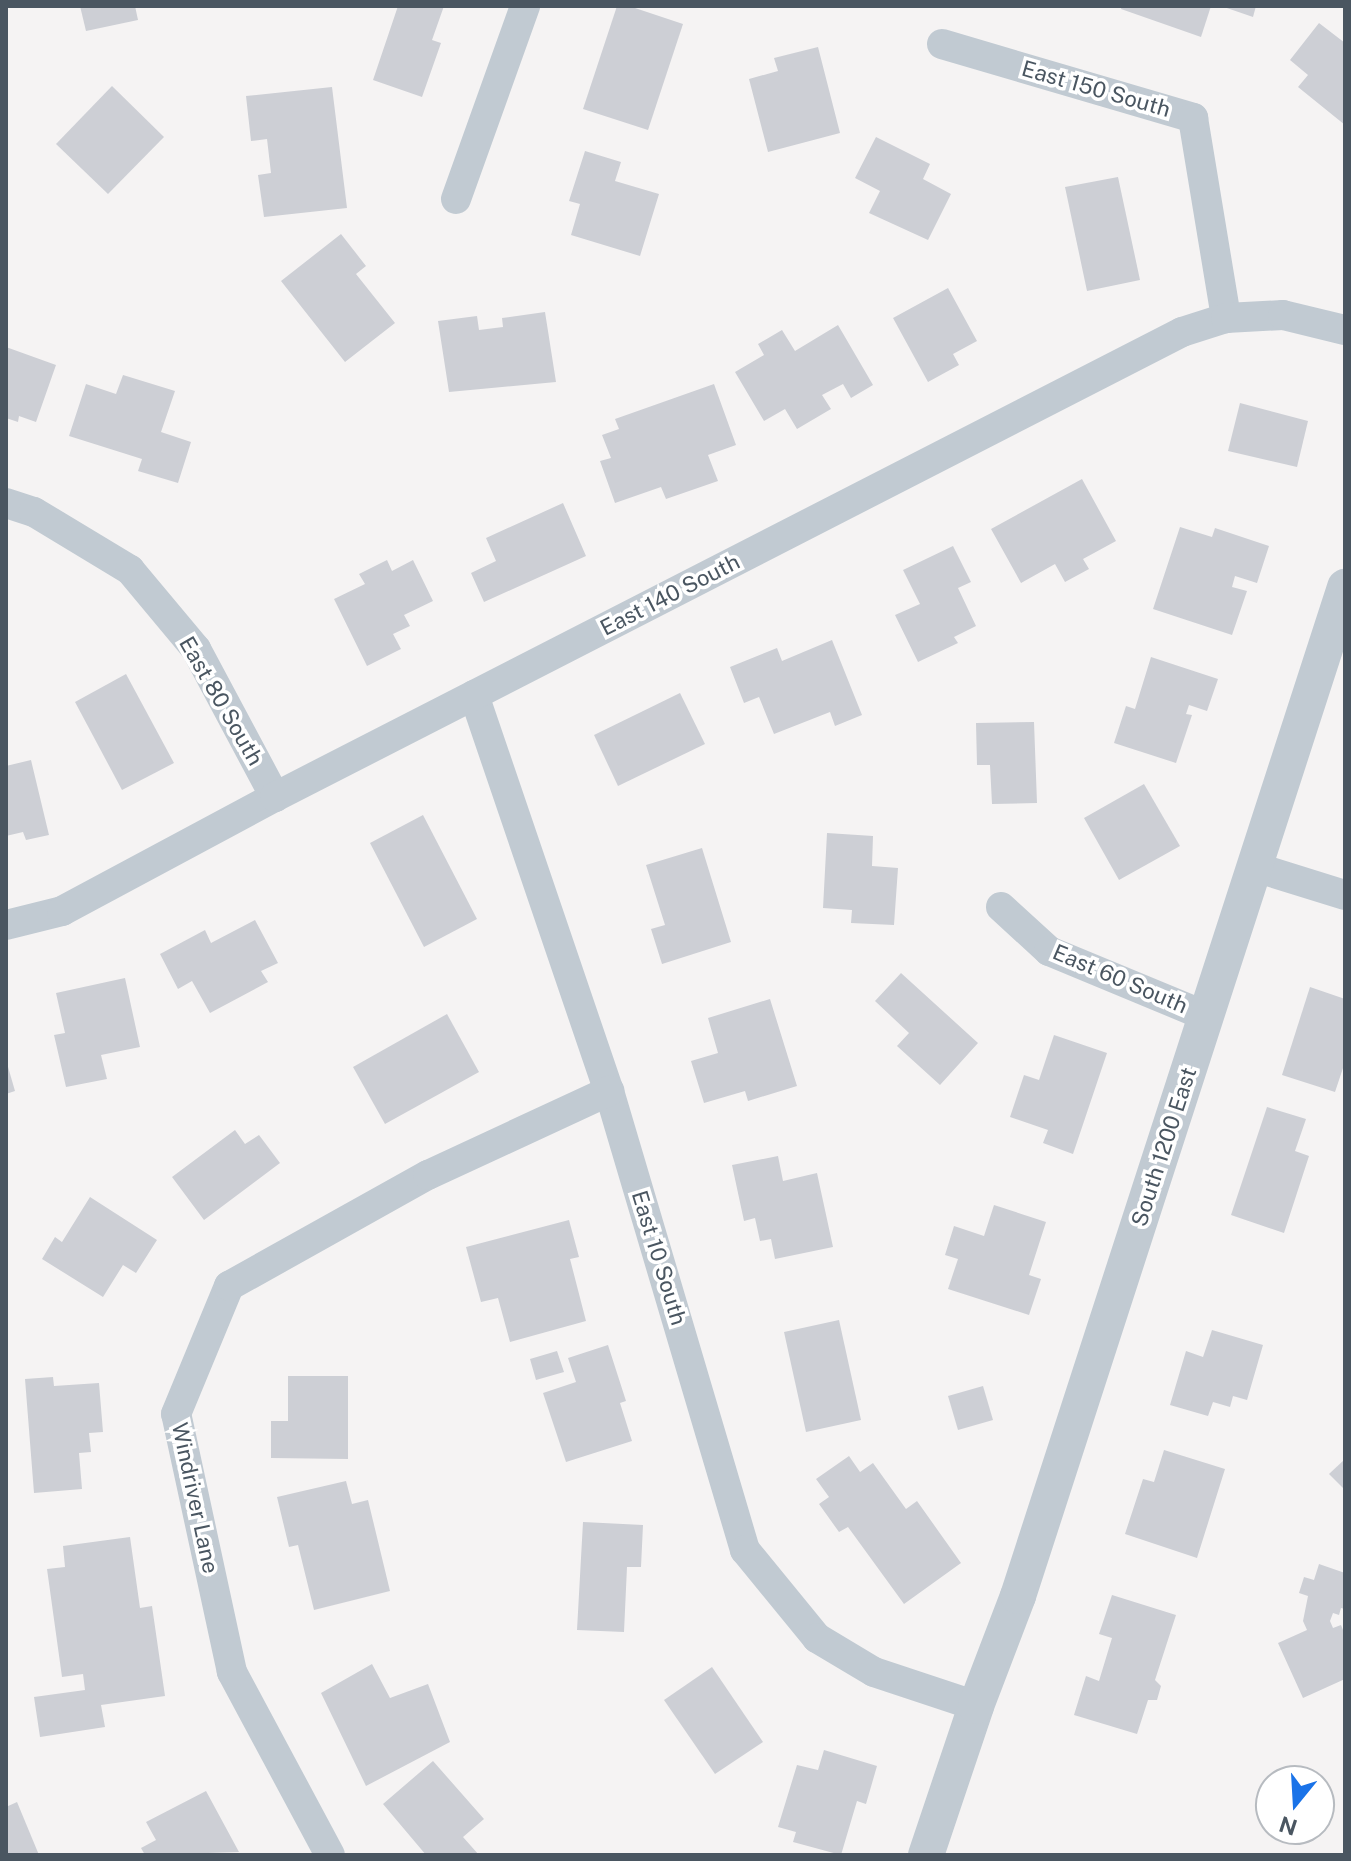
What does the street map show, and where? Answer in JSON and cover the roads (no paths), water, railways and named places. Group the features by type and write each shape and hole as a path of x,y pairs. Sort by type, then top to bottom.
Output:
{"street":[{"path":"456,199 525,6"},
{"name":"East 150 South","path":"942,44 1193,118 1226,318"},
{"name":"East 140 South","path":"6,925 62,911 275,797 1182,332 1226,318 1283,315 1345,330"},
{"name":"East 80 South","path":"6,503 34,512 130,570 196,649 275,797"},
{"name":"South 1200 East","path":"926,1855 976,1706 1018,1596 1345,587"},
{"name":"East 10 South","path":"474,695 609,1091 745,1550 817,1638 874,1672 976,1706"},
{"path":"1255,867 1345,895"},
{"name":"East 60 South","path":"1001,907 1049,951 1206,1016"},
{"name":"Windriver Lane","path":"324,1846 232,1672 176,1414 229,1286 428,1175 609,1091"}]}
